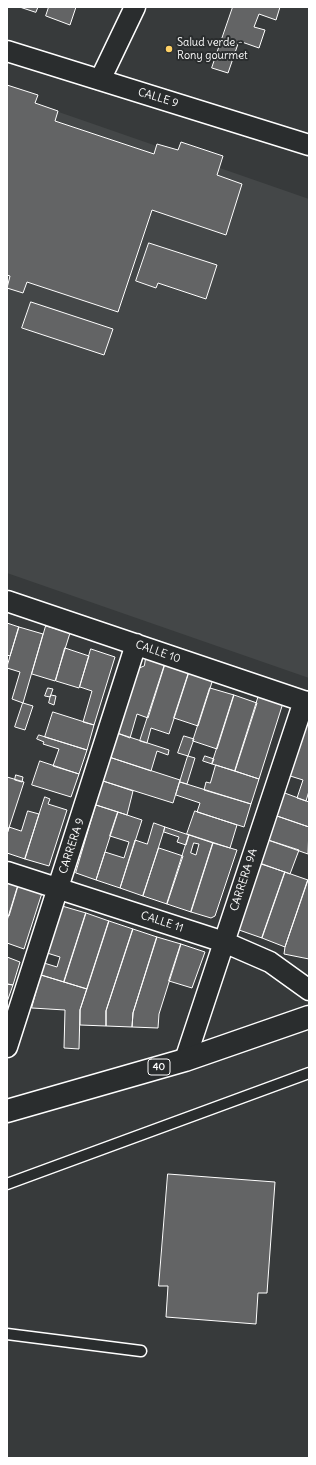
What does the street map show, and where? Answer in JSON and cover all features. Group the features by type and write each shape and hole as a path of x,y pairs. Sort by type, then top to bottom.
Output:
{"highway":[{"name":"40","path":"7,1111 185,1060 309,1017"}],"street":[{"path":"100,80 135,7"},
{"name":"CALLE 9","path":"7,51 309,145"},
{"name":"CALLE 10","path":"7,601 306,702"},
{"name":"CARRERA 9","path":"7,1047 136,644"},
{"name":"CARRERA 9A","path":"185,1060 306,702"},
{"name":"CALLE 11","path":"7,872 224,942 270,962 309,990"}],"lane":[{"path":"7,1184 309,1073"},
{"path":"7,1334 141,1351"}],"shaded area":[{"path":"7,94 309,199 309,678 7,573"}],"building":[{"path":"20,7 38,7 36,12"},
{"path":"49,7 76,7 70,25 46,16"},
{"path":"233,7 280,7 276,20 259,14 254,27 265,30 259,48 239,41 228,73 212,68"},
{"path":"7,85 38,95 35,103 58,111 55,121 154,154 157,144 178,150 181,142 223,156 217,175 242,184 226,235 152,210 118,312 27,282 23,293 7,288 10,276 7,275"},
{"path":"149,243 217,265 206,299 158,283 156,288 136,281"},
{"path":"31,302 113,329 104,355 22,328"},
{"path":"7,623 19,627 10,656 7,655"},
{"path":"46,626 70,633 55,681 32,674"},
{"path":"19,627 43,634 23,703 12,699 20,672 7,668"},
{"path":"65,648 89,656 79,688 56,681"},
{"path":"91,649 115,657 94,725 83,722 92,691 80,687"},
{"path":"146,658 165,664 148,718 137,714 130,738 117,733 137,669 144,666"},
{"path":"165,664 189,672 169,734 151,728 147,743 140,741"},
{"path":"189,672 213,679 198,726 174,718"},
{"path":"48,688 53,689 50,697 45,696"},
{"path":"210,688 234,695 217,749 193,741"},
{"path":"51,695 56,696 54,705 49,703"},
{"path":"234,695 257,703 235,771 212,764"},
{"path":"259,695 283,703 259,779 235,771"},
{"path":"23,703 33,706 25,730 15,727"},
{"path":"53,712 94,725 87,750 45,737"},
{"path":"304,724 309,726 309,791 306,801 297,798 303,780 287,775"},
{"path":"117,733 169,750 168,755 157,751 151,771 109,757"},
{"path":"39,735 87,750 79,774 53,766 59,749 43,744 44,742 37,739"},
{"path":"184,736 194,739 188,756 178,753"},
{"path":"188,756 195,758 187,784 180,782"},
{"path":"205,756 214,759 212,764 203,761"},
{"path":"109,757 180,780 173,803 103,781"},
{"path":"40,761 79,774 71,797 32,785"},
{"path":"216,765 259,779 251,804 204,790 206,782 210,783"},
{"path":"16,775 23,777 22,782 15,780"},
{"path":"7,777 24,782 7,834"},
{"path":"103,781 133,791 127,815 96,805"},
{"path":"180,782 251,804 244,827 197,812 200,803 176,795"},
{"path":"282,792 309,802 309,827 274,815"},
{"path":"45,797 50,799 48,804 67,810 49,866 25,859"},
{"path":"96,805 118,812 96,880 76,873"},
{"path":"28,811 39,814 25,859 7,853 7,834 9,827 21,831"},
{"path":"195,811 237,825 230,848 187,834"},
{"path":"118,812 142,820 120,888 96,880 105,852 124,858 129,842 110,836"},
{"path":"274,815 309,827 308,854 265,839"},
{"path":"154,823 165,827 143,896 120,888 135,840 147,844"},
{"path":"165,827 189,835 186,845 177,842 179,837 164,832"},
{"path":"189,835 213,843 191,912 167,904","holes":["194,843 199,844 196,855 191,853"]},
{"path":"265,839 299,850 290,874 257,862"},
{"path":"213,843 237,850 215,916 211,918 191,912"},
{"path":"159,848 183,856 167,904 143,896"},
{"path":"261,864 285,872 262,938 239,930"},
{"path":"285,872 308,880 285,947 262,938"},
{"path":"308,880 309,959 284,954 285,947"},
{"path":"7,883 18,886 9,916 7,915"},
{"path":"18,886 42,893 24,949 7,943 7,921"},
{"path":"62,906 86,913 64,982 41,975 44,963 57,967 60,957 47,953"},
{"path":"86,913 109,921 87,989 64,982"},
{"path":"109,921 133,929 106,1011 106,1026 80,1025 80,1010"},
{"path":"133,929 157,937 133,1013 132,1027 106,1026 106,1011"},
{"path":"157,937 181,944 159,1014 158,1028 132,1027 133,1013"},
{"path":"181,944 205,952 192,988 169,981"},
{"path":"7,957 20,962 13,985 7,984"},
{"path":"41,975 87,989 80,1010 79,1049 64,1048 65,1010 32,1008"},
{"path":"7,984 13,985 7,1002"},
{"path":"168,1174 275,1182 267,1293 258,1293 256,1324 166,1317 168,1286 159,1286"}],"place":[{"name":"Salud verde - Rony gourmet","path":"169,49"}]}
